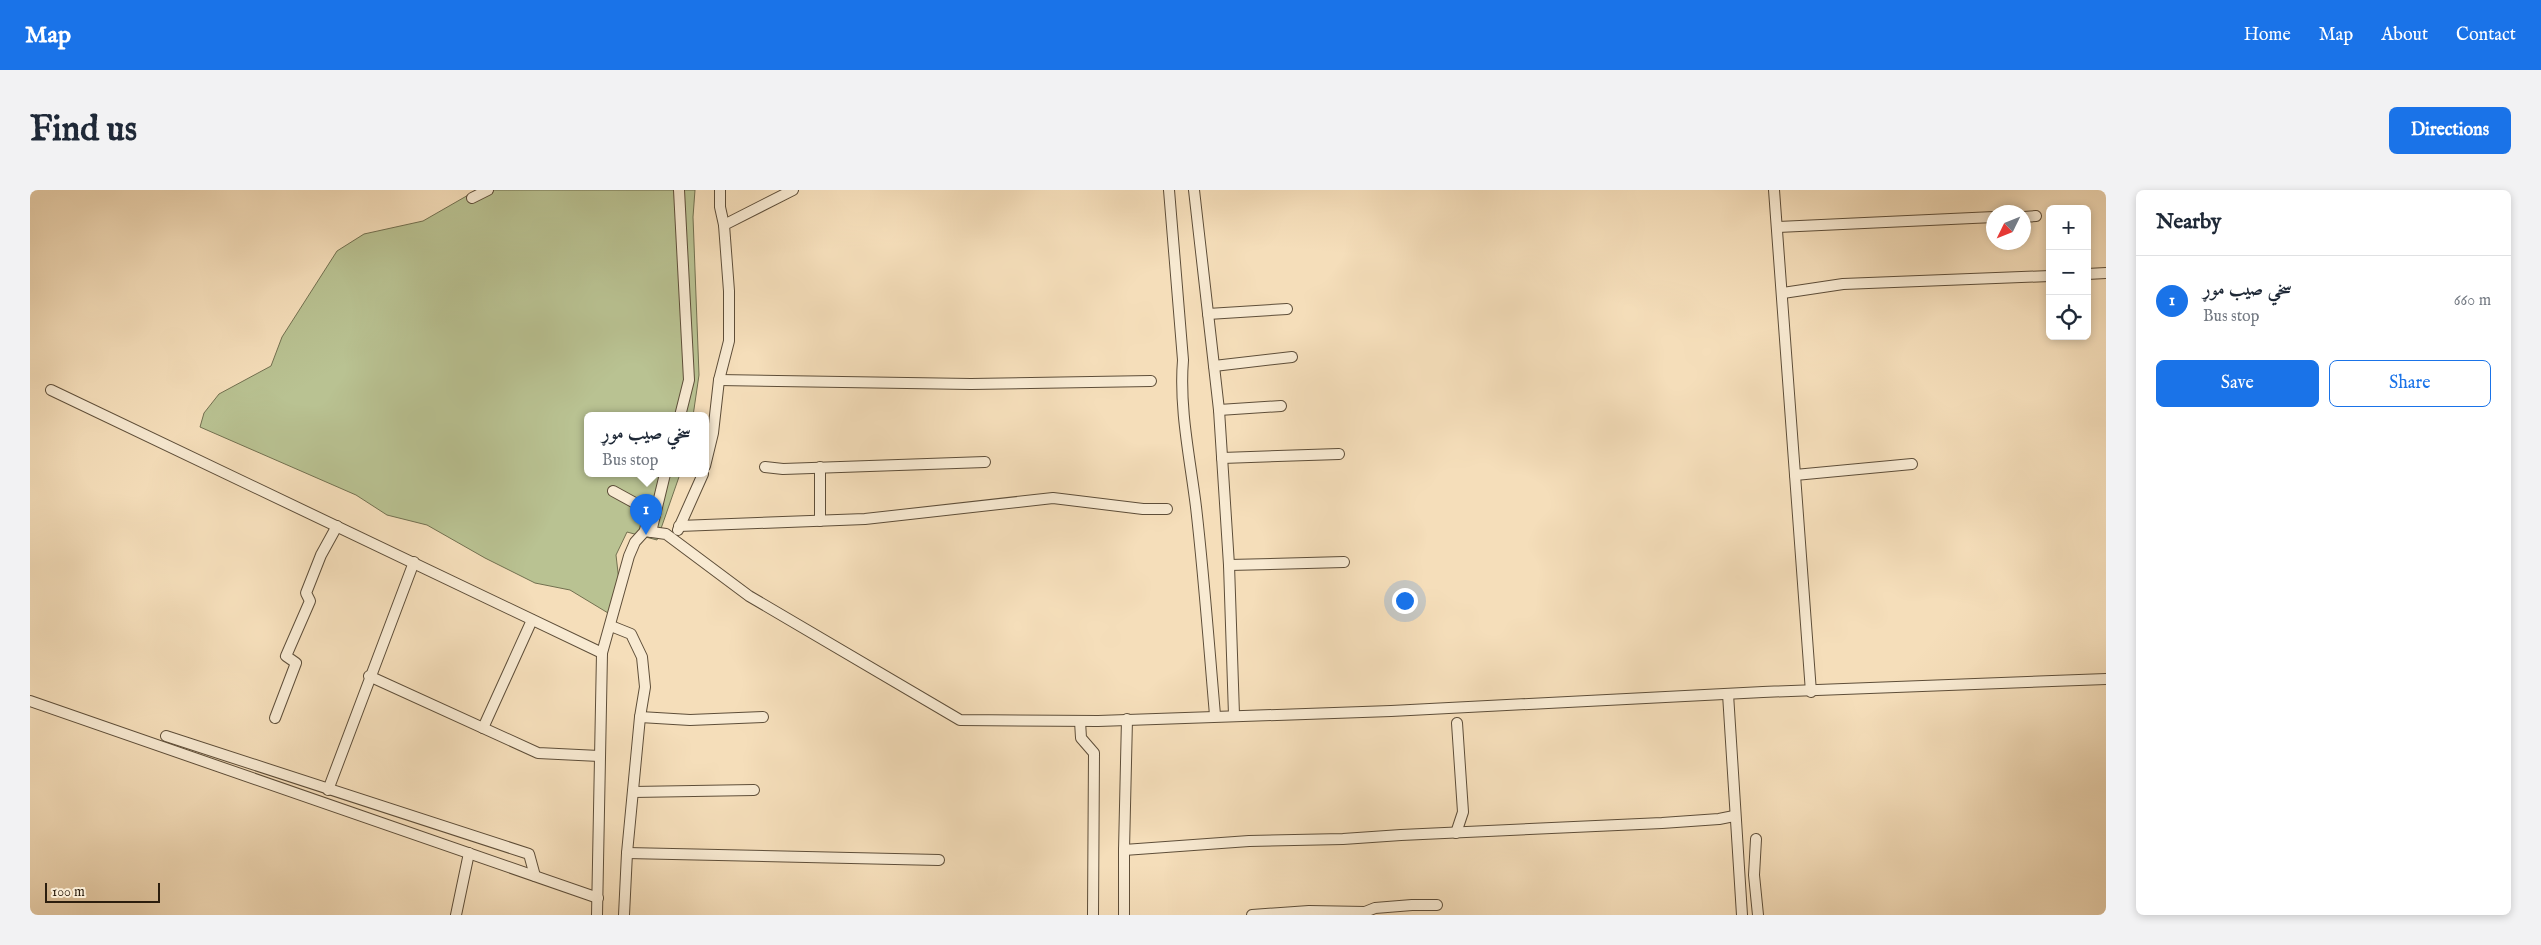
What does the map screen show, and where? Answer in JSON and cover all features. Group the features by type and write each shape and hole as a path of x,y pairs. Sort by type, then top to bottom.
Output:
{"street":[{"path":"472,198 488,190"},
{"path":"679,190 689,380 681,412"},
{"path":"709,450 713,433 719,380 729,341 729,291 724,225 720,207 720,190"},
{"path":"724,225 793,190"},
{"path":"1169,190 1183,360 1182,376 1186,438 1196,506 1215,715"},
{"path":"1194,190 1219,410 1229,565 1234,715"},
{"path":"1774,190 1811,692"},
{"path":"2031,216 2036,216"},
{"path":"1777,227 1986,218"},
{"path":"2091,274 2106,272"},
{"path":"1783,293 1843,284 2046,276"},
{"path":"1208,314 1287,309"},
{"path":"1214,366 1292,358"},
{"path":"719,380 971,384 1151,381"},
{"path":"51,390 602,653"},
{"path":"1219,410 1282,406"},
{"path":"1222,458 1340,454"},
{"path":"765,467 985,462"},
{"path":"1795,475 1912,464"},
{"path":"820,467 820,521"},
{"path":"597,915 602,653 629,556 636,542 648,532 665,477"},
{"path":"675,541 679,526 682,524 702,477"},
{"path":"613,491 644,508 648,521 648,532"},
{"path":"679,526 865,519 1053,498 1143,509 1167,509"},
{"path":"275,718 296,663 286,656 310,601 306,593 321,555 338,526"},
{"path":"648,532 666,534 749,596 960,720 1080,721 1215,715 1391,711 1728,694 2106,680"},
{"path":"328,790 414,562"},
{"path":"1229,565 1344,562"},
{"path":"483,728 532,620"},
{"path":"611,626 631,634 642,657 646,687 640,717 627,853 624,915"},
{"path":"370,676 538,753 599,756"},
{"path":"1728,694 1734,816 1742,915"},
{"path":"30,701 598,898"},
{"path":"640,717 690,720 763,717"},
{"path":"1124,915 1128,719"},
{"path":"1080,721 1082,738 1094,753 1093,915"},
{"path":"1456,834 1463,812 1457,724"},
{"path":"166,736 529,854 533,863 534,876"},
{"path":"633,792 754,790"},
{"path":"1124,850 1250,841 1343,840 1662,824 1734,816"},
{"path":"1756,839 1754,875 1758,915"},
{"path":"456,915 469,853"},
{"path":"627,853 939,860"},
{"path":"1252,915 1308,911 1365,912 1375,908 1412,904 1437,906"}],"green space":[{"path":"477,190 695,190 693,217 699,375 694,412 584,412 584,477 679,477 657,540 627,532 616,555 620,590 613,616 570,590 535,583 485,558 427,525 387,515 356,495 200,427 204,413 219,394 271,366 282,337 337,251 364,234 423,221"}],"place":[{"name":"سخي صیب موړ","path":"646,535"}]}
